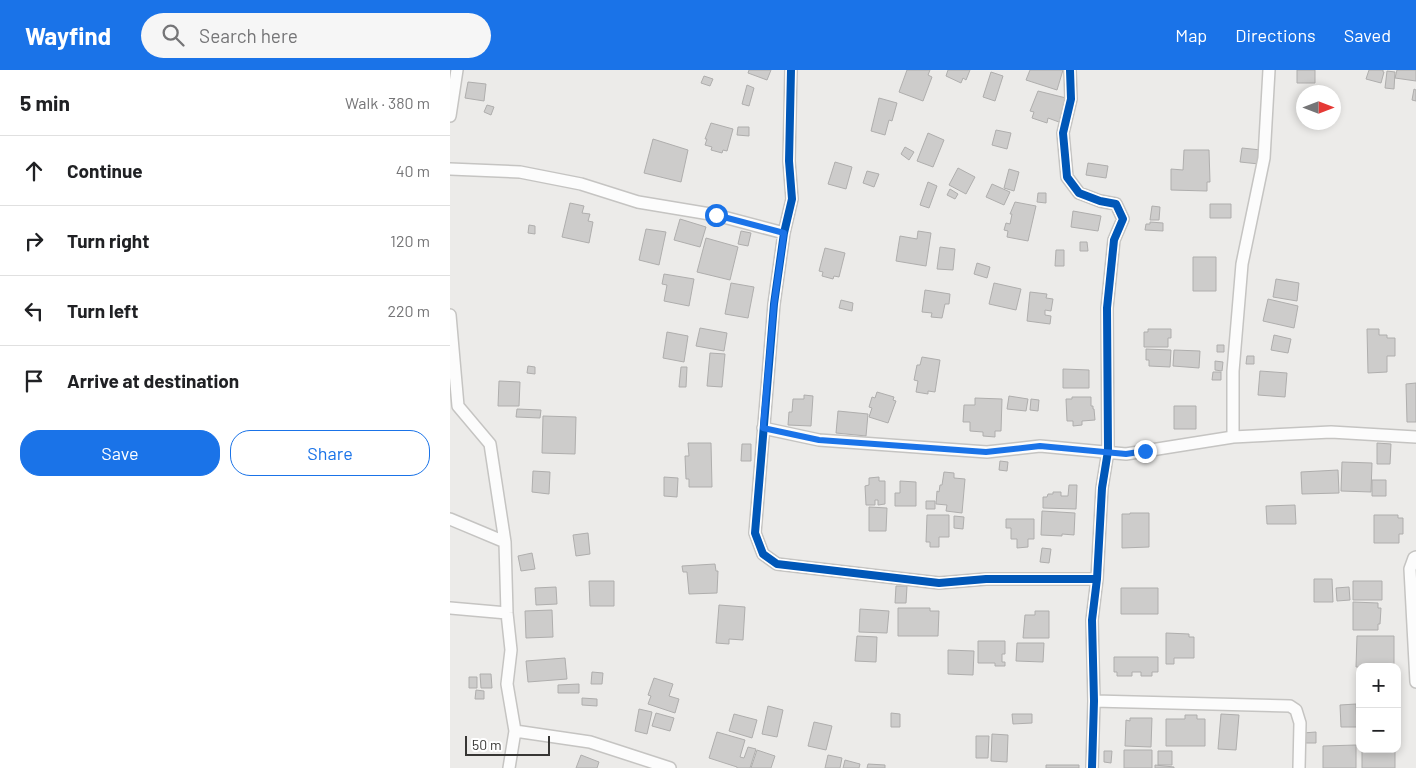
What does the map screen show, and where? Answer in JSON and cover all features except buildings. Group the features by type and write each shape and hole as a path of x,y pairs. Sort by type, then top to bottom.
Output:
{"street":[{"path":"450,116 457,70"},
{"path":"791,70 789,162 792,199 784,233 774,304 755,533 763,554 777,564 939,583 986,579 1097,579"},
{"path":"1070,70 1072,99 1063,134 1067,177 1079,193 1100,201 1116,204 1123,219 1114,240 1107,308 1108,451 1102,488 1097,579 1092,620 1094,701 1092,768"},
{"path":"1233,437 1233,372 1242,264 1264,158 1269,70"},
{"path":"450,169 520,172 581,184 638,202 716,215 784,233"},
{"path":"450,315 454,406 490,444 505,542 506,613 511,650 507,684 515,731 509,768"},
{"path":"763,428 819,440 986,452 1040,446 1126,454 1233,437 1331,432 1416,437"},
{"path":"450,519 505,542"},
{"path":"1416,557 1410,569 1410,589 1416,682"},
{"path":"450,608 506,613"},
{"path":"1094,701 1290,706 1296,710 1300,723 1299,768"},
{"path":"515,731 590,742 670,768"}],"cycle path":[{"path":"791,70 789,161 792,199 784,233 774,304 755,533 763,554 777,564 939,583 986,579 1097,579"},
{"path":"1070,70 1071,99 1063,133 1067,177 1079,193 1100,201 1116,204 1123,219 1114,240 1107,308 1108,451 1102,488 1097,579 1092,620 1094,701 1092,768"}],"route":[{"path":"716,215 784,233 774,304 763,428 819,440 986,452 1040,446 1126,454 1145,451"}]}
